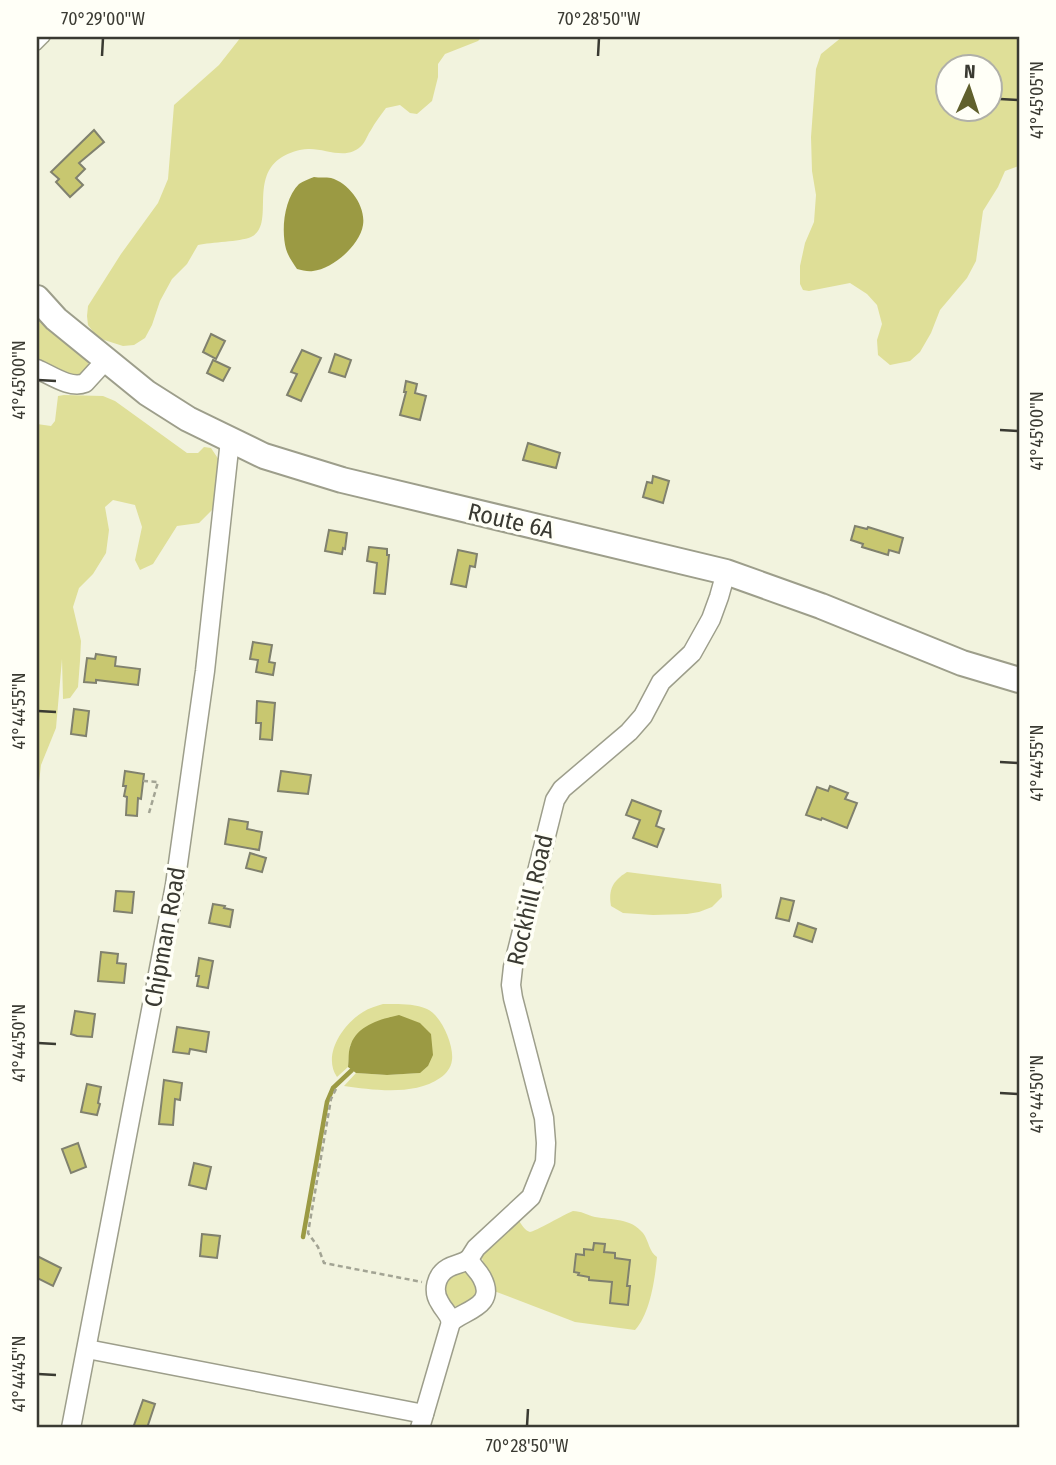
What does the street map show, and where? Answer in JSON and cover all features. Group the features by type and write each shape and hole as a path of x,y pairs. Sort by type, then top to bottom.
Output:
{"main road":[{"name":"Route 6A","path":"37,298 55,319 147,393 188,419 264,456 342,480 726,572 821,606 962,663 1019,680"}],"street":[{"path":"37,369 71,384 81,385 106,360"},
{"name":"Chipman Road","path":"71,1428 177,871 205,671 230,440"},
{"name":"Rockhill Road","path":"436,1284 440,1274 469,1259 476,1248 531,1197 545,1162 544,1118 511,985 513,967 555,800 562,789 629,732 643,716 662,682 692,653 710,619 726,572"},
{"path":"451,1322 474,1310 483,1300 483,1279 469,1259"},
{"path":"87,1349 422,1421 451,1322 449,1313 436,1295 436,1284"}],"lane":[{"path":"37,45 45,37"}],"path":[{"path":"143,781 159,782 149,813"},
{"path":"336,1089 331,1099 308,1233 318,1247 324,1263 436,1284"}],"green space":[{"path":"241,37 482,37 445,54 438,64 432,101 417,114 410,113 400,105 386,108 363,144 351,152 301,150 282,157 272,166 266,177 262,222 258,231 246,239 198,245 187,264 172,279 145,338 134,345 123,346 98,338 88,325 88,306 158,203 168,179 174,105 219,65"},
{"path":"842,37 1019,37 1019,166 1005,171 983,211 976,261 967,278 940,310 920,352 910,361 890,365 878,355 877,340 882,324 877,305 867,294 850,283 809,291 803,290 800,284 800,266 805,243 814,222 816,195 811,137 816,69 821,54"},
{"path":"37,310 88,360 83,375 74,377 37,359"},
{"path":"58,396 103,396 115,401 187,453 198,453 204,447 211,448 221,463 222,478 212,510 199,523 177,526 153,564 140,570 135,560 142,527 135,505 113,500 105,507 109,530 106,553 93,574 79,588 73,607 81,641 78,687 70,698 63,699 62,659 56,728 41,765 37,800 37,424 51,426 55,421"},
{"path":"627,872 721,884 722,897 712,907 687,914 623,913 611,906 610,895 615,882"},
{"path":"383,1004 416,1006 427,1009 437,1017 446,1031 452,1054 451,1066 442,1076 430,1084 406,1089 380,1090 344,1086 356,1073 419,1073 428,1066 350,1045 348,1067 337,1077 333,1068 333,1050 342,1032 363,1012"},
{"path":"573,1211 621,1220 633,1225 643,1233 657,1257 648,1306 635,1330 575,1322 494,1291 481,1254 518,1219 530,1232"},
{"path":"460,1271 473,1276 478,1289 473,1302 460,1307 447,1302 442,1289 447,1276"}],"shaded area":[{"path":"314,177 331,178 350,190 362,210 363,225 357,240 337,261 321,269 309,271 297,269 289,257 284,224 287,206 294,190"},
{"path":"399,1015 420,1023 431,1034 433,1055 428,1066 420,1073 387,1075 356,1073 348,1067 350,1046 354,1037 378,1021"}],"building":[{"path":"94,130 104,142 79,163 85,169 76,178 83,185 70,197 56,182 59,179 51,172"},
{"path":"211,334 225,341 216,359 203,352"},
{"path":"302,350 321,358 301,401 287,395 297,374 291,372"},
{"path":"335,354 351,360 345,377 329,372"},
{"path":"213,360 230,368 223,381 207,373"},
{"path":"406,381 417,384 415,393 426,396 420,420 400,415"},
{"path":"528,443 560,453 556,468 523,460"},
{"path":"653,476 669,481 663,503 643,497 647,482 652,483"},
{"path":"855,526 868,527 903,538 899,553 889,550 888,555 862,547 863,544 851,540"},
{"path":"329,530 347,533 342,554 325,551"},
{"path":"369,547 387,549 389,555 385,594 374,593 377,563 367,561"},
{"path":"458,550 477,554 475,567 470,566 466,587 451,584"},
{"path":"253,642 272,645 269,662 275,663 273,675 256,672 258,660 250,659"},
{"path":"96,654 116,657 115,666 140,669 138,685 96,680 96,683 84,682 87,658 95,659"},
{"path":"257,701 275,703 272,740 260,739 261,723 256,723"},
{"path":"74,709 89,711 86,736 71,734"},
{"path":"125,771 144,774 137,816 126,815 126,786 123,786"},
{"path":"281,771 311,775 308,794 278,791"},
{"path":"830,786 848,793 845,799 857,803 847,828 806,815 817,787 828,791"},
{"path":"632,800 661,811 656,826 664,829 657,847 633,838 640,820 626,815"},
{"path":"229,819 248,822 247,829 262,832 259,850 225,844"},
{"path":"250,853 266,858 262,872 246,868"},
{"path":"116,891 134,892 132,913 114,911"},
{"path":"781,898 794,901 789,921 776,918"},
{"path":"213,904 233,910 230,927 209,923"},
{"path":"798,923 816,929 812,942 794,936"},
{"path":"101,952 118,954 117,963 126,964 124,983 98,981"},
{"path":"199,958 213,961 208,988 197,986"},
{"path":"75,1011 95,1014 92,1037 71,1034"},
{"path":"177,1027 209,1032 206,1052 190,1049 189,1054 173,1052"},
{"path":"164,1080 182,1083 180,1100 175,1099 173,1125 159,1124"},
{"path":"87,1084 101,1087 97,1115 81,1112"},
{"path":"78,1143 86,1167 71,1173 62,1149"},
{"path":"194,1163 211,1167 206,1189 189,1185"},
{"path":"202,1234 220,1236 217,1258 200,1256"},
{"path":"594,1243 605,1244 604,1252 615,1253 615,1258 630,1260 628,1305 610,1303 612,1282 589,1280 589,1277 574,1272 576,1254 584,1255 584,1249 593,1250"},
{"path":"37,1256 61,1268 53,1286 37,1278"},
{"path":"143,1400 155,1404 147,1428 133,1428"}],"waterway":[{"path":"303,1237 327,1102 333,1088 352,1070"}]}
